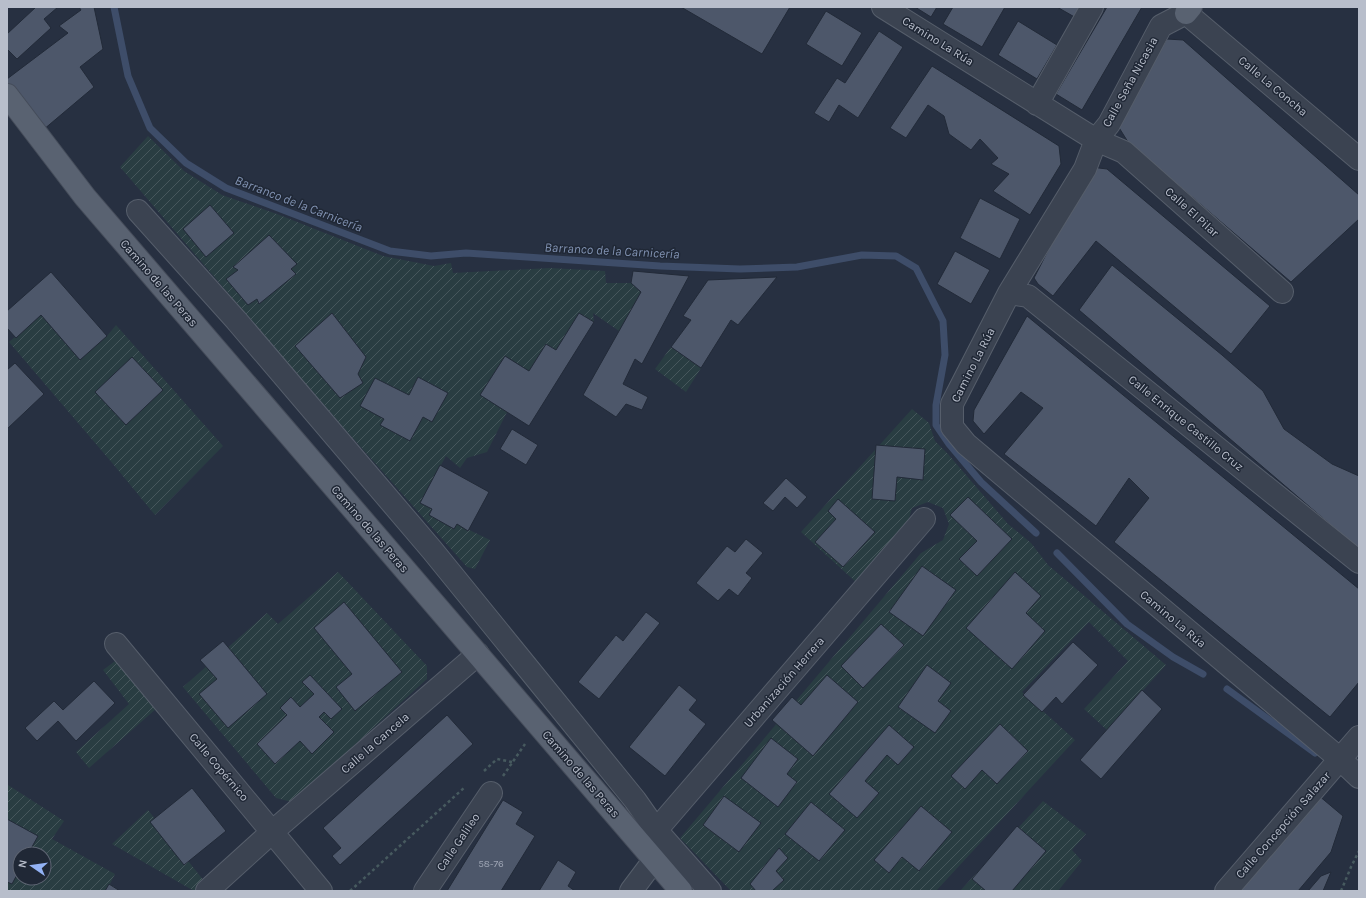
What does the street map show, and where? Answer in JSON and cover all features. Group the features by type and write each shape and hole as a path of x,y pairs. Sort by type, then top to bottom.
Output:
{"main road":[{"name":"Camino de las Peras","path":"7,95 96,210 478,654 651,845 681,891"}],"street":[{"name":"Camino La Rúa","path":"883,7 1096,140 1085,169 1009,294 952,404 952,427 966,444 1340,759 1359,777"},
{"path":"1037,104 1092,7"},
{"name":"Calle Seña Nicasia","path":"1096,140 1108,124 1161,26 1189,10"},
{"name":"Calle La Concha","path":"1189,10 1359,159"},
{"name":"Calle El Pilar","path":"1096,140 1124,152 1282,292"},
{"path":"138,211 236,320 427,544 635,800 651,845 710,891"},
{"name":"Calle Enrique Castillo Cruz","path":"1009,294 1028,296 1359,562"},
{"name":"Urbanización Herrera","path":"631,891 651,845 924,519"},
{"name":"Calle Copérnico","path":"116,644 321,891"},
{"name":"Calle la Cancela","path":"207,891 272,832 478,654"},
{"name":"Calle Concepción Salazar","path":"1226,891 1359,737"},
{"name":"Calle Galileo","path":"425,891 491,793"}],"path":[{"path":"479,775 497,759 512,762"},
{"path":"350,891 467,786"},
{"path":"1341,891 1359,851"}],"green space":[{"path":"148,136 184,171 222,195 277,214 383,256 434,266 451,263 453,273 550,268 605,271 606,283 631,283 641,292 619,331 593,313 594,322 507,412 487,452 467,458 460,468 446,456 420,503 432,509 429,515 454,529 457,524 490,540 475,569 467,567 343,427 120,167"},
{"path":"41,315 80,360 107,336 116,325 223,446 155,515 9,342"},
{"path":"671,347 701,368 686,392 655,369"},
{"path":"912,409 929,423 935,441 1008,524 1031,543 1048,565 1166,665 1107,730 1084,709 1128,661 1089,622 1022,692 1075,740 936,891 731,891 680,838 921,553 943,540 949,524 943,508 928,502 912,508 907,526 858,584 801,532"},
{"path":"338,572 427,666 427,679 292,802 276,798 183,687 267,613 278,624"},
{"path":"115,661 157,708 89,768 76,752 129,704 103,670"},
{"path":"8,785 64,821 52,839 115,874 110,884 120,891 7,891"},
{"path":"1043,801 1086,834 1072,850 1082,861 1058,891 960,891"},
{"path":"148,810 204,881 194,891 112,844"}],"building":[{"path":"36,7 58,7 44,19 51,28 17,59 7,49 7,34"},
{"path":"79,7 94,7 103,49 80,67 94,87 43,130 7,86 7,79 68,33 59,26 81,10"},
{"path":"681,7 790,7 762,54"},
{"path":"915,7 937,7 931,17"},
{"path":"953,7 1005,7 982,47 943,24"},
{"path":"1057,7 1085,7 1078,19"},
{"path":"1107,7 1142,7 1082,110 1056,94"},
{"path":"826,11 862,33 842,66 806,44"},
{"path":"1018,21 1057,45 1037,79 998,55"},
{"path":"879,31 903,47 858,118 839,105 829,122 814,113 837,78 845,83"},
{"path":"1167,39 1183,40 1359,195 1359,219 1291,282 1128,142 1118,126 1120,117"},
{"path":"932,66 1059,146 1061,164 1030,215 993,191 1009,174 991,164 998,158 980,139 971,150 949,134 944,116 928,105 906,138 890,128"},
{"path":"1091,167 1107,169 1270,306 1231,354 1096,241 1053,296 1038,284 1034,278"},
{"path":"980,198 1020,219 1000,259 960,238"},
{"path":"210,205 234,233 206,257 183,229"},
{"path":"269,235 297,264 291,269 296,274 259,304 257,299 248,305 226,279 238,270 233,267"},
{"path":"955,251 990,270 971,304 937,284"},
{"path":"1112,265 1222,355 1263,391 1284,429 1332,464 1359,476 1359,549 1079,310"},
{"path":"633,271 689,276 642,364 635,359 623,384 648,397 642,410 626,404 616,417 583,395 641,292 631,283"},
{"path":"51,272 107,336 80,360 41,315 16,338 7,328 7,311"},
{"path":"777,277 738,325 731,320 701,368 671,347 691,320 683,316 708,280"},
{"path":"332,313 366,357 358,374 363,383 340,398 295,346"},
{"path":"579,313 594,322 529,426 480,395 505,356 529,371 546,344 556,350"},
{"path":"1027,316 1359,589 1359,682 1330,717 1114,542 1149,498 1129,478 1096,526 1004,454 1043,408 1021,392 984,434 973,421 974,410"},
{"path":"132,357 163,390 126,425 95,392"},
{"path":"15,363 44,394 7,429 7,370"},
{"path":"418,377 448,393 432,422 423,417 410,441 380,425 384,419 360,406 375,378 409,395"},
{"path":"512,429 538,445 526,465 500,449"},
{"path":"876,445 925,449 923,480 897,477 895,501 872,499"},
{"path":"440,465 489,492 468,531 457,524 454,529 429,515 432,509 420,503"},
{"path":"786,478 807,497 797,508 785,497 773,511 763,503"},
{"path":"968,497 1012,539 977,576 959,559 977,541 950,515"},
{"path":"838,499 875,532 843,567 815,542 836,519 828,511"},
{"path":"746,539 763,553 746,573 752,578 738,596 729,589 718,601 696,583 727,546 735,552"},
{"path":"922,566 956,590 923,636 889,612"},
{"path":"1015,572 1041,596 1026,613 1045,631 1012,669 966,628"},
{"path":"344,602 402,672 355,711 336,687 352,674 314,628"},
{"path":"646,612 660,623 599,699 578,682 616,635 623,641"},
{"path":"881,624 904,645 863,688 841,666"},
{"path":"223,641 267,694 228,728 199,694 217,679 200,660"},
{"path":"1073,642 1098,665 1062,704 1056,697 1042,712 1023,695"},
{"path":"927,665 951,683 938,701 951,711 935,733 898,707"},
{"path":"310,675 342,709 331,719 324,712 319,717 334,732 312,754 300,741 275,764 257,744 287,715 280,708 291,697 300,707 314,694 302,682"},
{"path":"827,675 858,702 813,756 772,720 792,697 801,705"},
{"path":"94,681 115,703 76,741 58,721 37,741 25,728 54,701 63,710"},
{"path":"679,685 697,700 689,710 706,724 665,776 629,747"},
{"path":"1142,690 1162,709 1101,779 1080,760"},
{"path":"447,715 473,744 340,865 332,856 341,848 323,828"},
{"path":"1000,724 1028,751 997,784 982,770 965,789 951,776"},
{"path":"889,725 914,747 898,765 887,755 865,781 879,793 857,818 829,794"},
{"path":"771,738 798,759 787,774 797,782 778,807 741,778"},
{"path":"192,788 226,831 184,865 150,822"},
{"path":"1318,795 1343,816 1331,852 1298,891 1236,891"},
{"path":"724,796 761,823 739,852 703,825"},
{"path":"503,800 523,812 516,824 535,836 501,891 447,891"},
{"path":"811,802 845,830 819,861 785,834"},
{"path":"921,806 952,832 919,871 902,857 889,873 874,860"},
{"path":"7,819 38,836 32,846 12,846 12,884 7,882"},
{"path":"1017,826 1046,851 1012,891 986,891 972,879"},
{"path":"779,848 788,858 776,871 784,880 772,891 756,891 750,884"},
{"path":"558,860 576,872 568,886 575,891 539,891"},
{"path":"1331,872 1323,891 1308,891 1321,876"},
{"path":"109,884 120,891 105,891"}],"waterway":[{"name":"Barranco de la Carnicería","path":"114,7 128,76 150,128 186,163 226,188 390,251 431,256 466,253 660,266 740,269 797,267 862,255 896,256 916,268 943,321 945,355 936,405 936,425 949,444 981,482 1036,533"},
{"name":"Barranco de la Carnicería","path":"1057,553 1127,624 1173,657 1203,674"},
{"name":"Barranco de la Carnicería","path":"1227,689 1315,753"}]}
